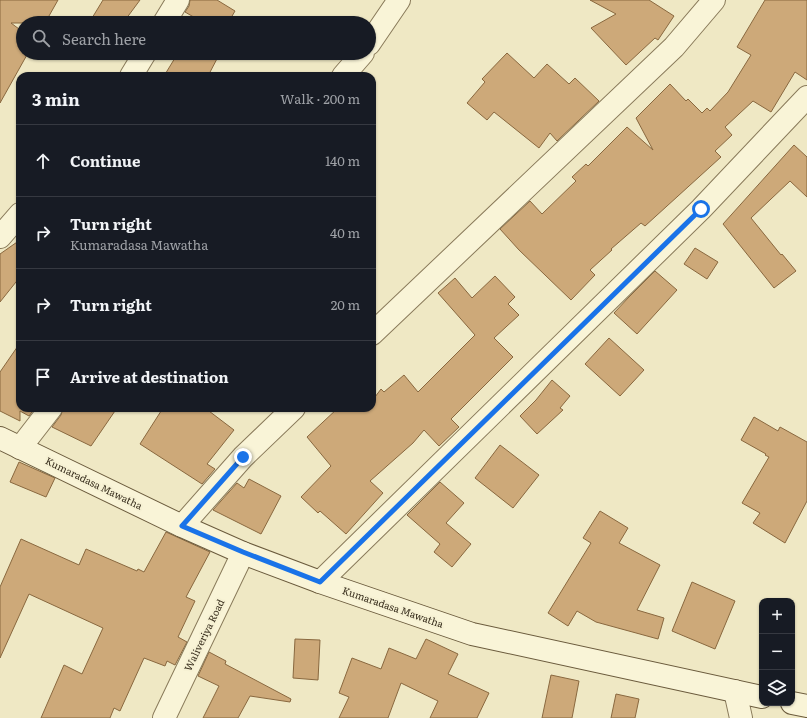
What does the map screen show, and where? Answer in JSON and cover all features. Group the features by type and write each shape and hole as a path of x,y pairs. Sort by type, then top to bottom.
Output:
{"street":[{"path":"168,16 178,0"},
{"path":"376,34 399,0"},
{"path":"376,330 674,46 714,0"},
{"path":"133,72 141,60"},
{"path":"346,72 357,60"},
{"path":"320,582 701,209 807,97"},
{"path":"0,237 16,219"},
{"path":"20,448 47,412"},
{"path":"182,526 243,457 290,412"},
{"name":"Kumaradasa Mawatha","path":"0,438 182,526 243,552 320,582 472,634 759,696"},
{"name":"Waliveriya Road","path":"164,718 243,552"},
{"path":"735,692 740,718"},
{"path":"795,704 807,706"}],"building":[{"path":"0,0 58,0 49,16 16,16 16,23 11,23 16,27 16,60 24,60 0,103"},
{"path":"103,0 140,0 128,16 93,16"},
{"path":"190,0 217,0 235,11 232,16 192,16 185,12 189,6"},
{"path":"590,0 649,0 674,16 658,40 655,38 626,65 591,28 616,14"},
{"path":"765,0 807,0 807,80 795,72 771,112 753,101 725,127 732,135 715,151 721,157 645,226 641,223 611,249 612,250 590,270 595,275 571,300 519,250 500,229 530,201 542,214 576,181 572,177 586,164 588,166 627,127 653,150 636,118 670,84 686,101 688,99 702,113 707,108 710,111 728,92 751,55 737,47"},
{"path":"507,53 534,78 547,64 569,84 575,78 599,101 557,141 550,133 539,148 494,112 487,120 467,103 485,82 482,79"},
{"path":"174,60 216,60 210,72 166,72"},
{"path":"794,145 807,157 807,197 790,181 751,218 796,271 774,288 723,224"},
{"path":"16,243 16,282 0,302 0,254"},
{"path":"695,248 718,262 707,279 684,264"},
{"path":"655,271 677,290 637,334 614,313"},
{"path":"495,276 515,297 508,304 519,315 494,338 513,357 451,419 459,427 439,446 424,430 413,443 370,481 383,493 346,534 320,511 318,513 301,497 331,466 307,437 334,412 376,412 376,396 381,389 384,392 404,375 418,392 475,335 438,293 455,278 472,298"},
{"path":"609,338 644,370 620,396 585,364"},
{"path":"16,349 16,412 20,412 20,421 0,411 0,372"},
{"path":"552,380 570,396 560,408 563,410 537,434 520,416 536,400"},
{"path":"22,412 32,412 29,416"},
{"path":"62,412 114,412 91,446 52,427"},
{"path":"160,412 210,412 234,430 207,464 215,469 202,484 140,444"},
{"path":"754,417 778,431 780,427 807,442 807,501 785,543 753,523 760,513 742,503 769,457 741,440"},
{"path":"500,445 539,475 513,508 475,478"},
{"path":"19,462 55,478 46,497 10,482"},
{"path":"249,479 281,496 261,534 213,510 237,483 244,488"},
{"path":"440,482 464,503 446,523 471,544 452,567 434,552 440,544 407,515"},
{"path":"600,511 628,528 619,543 660,565 637,610 664,618 658,639 596,622 577,611 568,626 548,613 591,543 583,538"},
{"path":"166,532 210,552 186,597 195,601 178,637 187,642 175,665 167,661 165,666 144,658 120,711 114,708 110,718 41,718 64,665 82,674 103,628 29,594 0,658 0,587 21,539 79,565 86,549 137,571 138,569 144,572"},
{"path":"692,582 735,601 715,649 672,631"},
{"path":"295,639 320,640 318,680 293,678"},
{"path":"426,639 458,654 448,674 489,693 477,718 430,718 438,701 401,683 388,718 339,718 349,697 339,693 352,658 381,669 389,648 416,659"},
{"path":"209,652 226,661 225,664 291,699 290,702 250,696 238,718 203,718 219,686 198,676"},
{"path":"551,675 579,681 572,718 542,718"},
{"path":"616,694 639,699 635,718 611,718"}],"route":[{"path":"243,457 182,526 320,582 701,209"}]}
